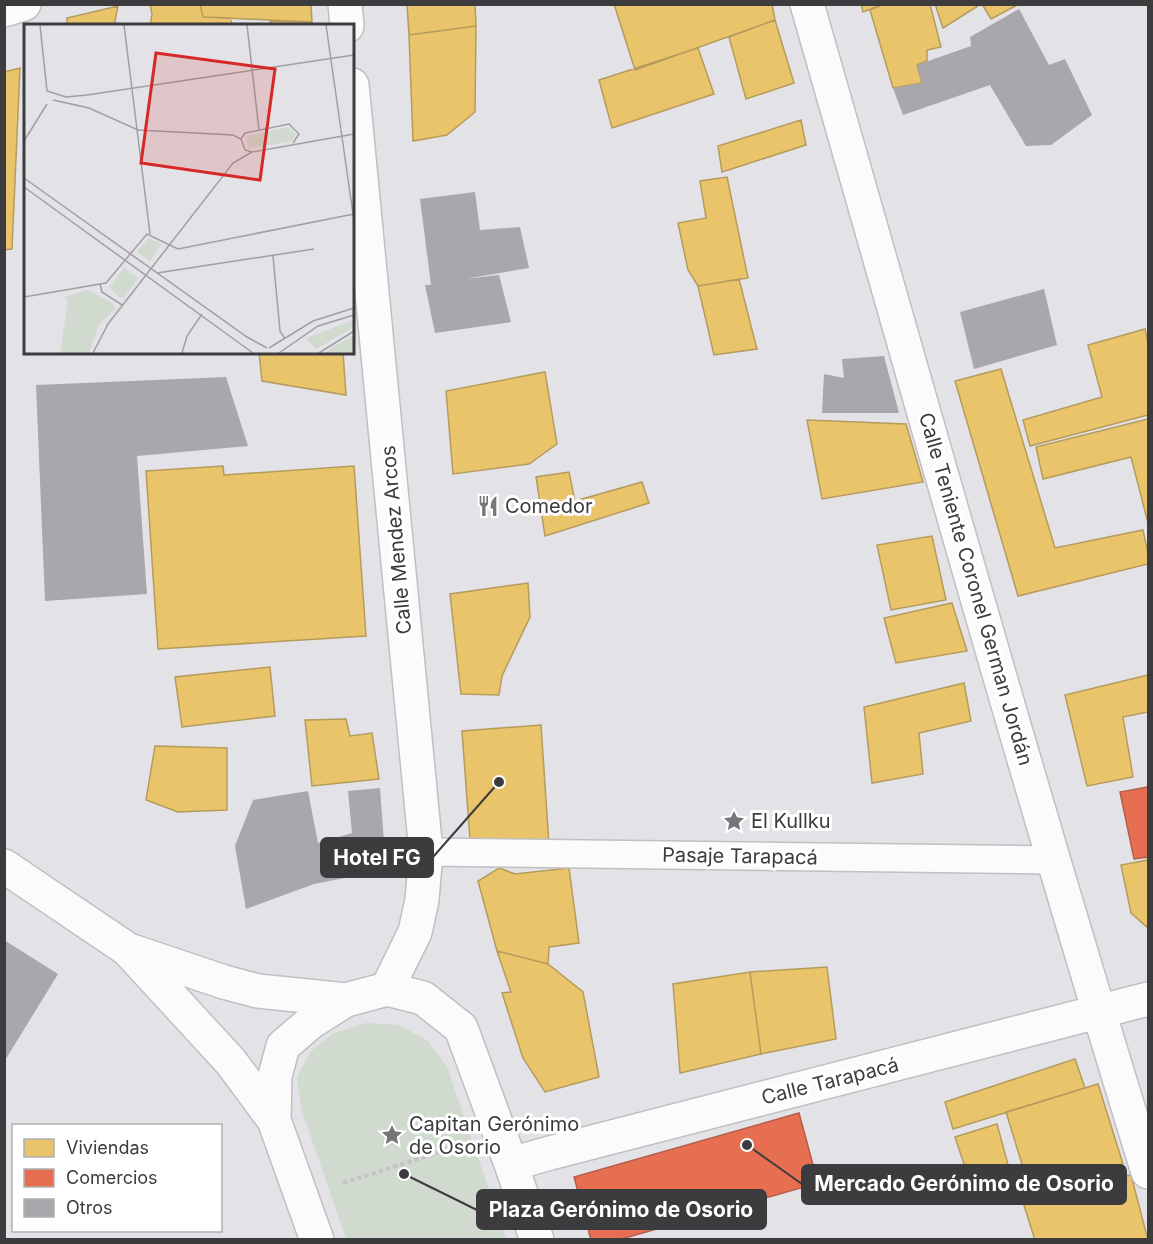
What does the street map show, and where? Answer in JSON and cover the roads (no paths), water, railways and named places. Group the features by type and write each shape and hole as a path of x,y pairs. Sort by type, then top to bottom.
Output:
{"street":[{"path":"4,9 24,4"},
{"path":"345,4 347,24"},
{"name":"Calle Teniente Coronel German Jordán","path":"807,4 1053,860 1149,1172"},
{"name":"Calle Mendez Arcos","path":"354,106 426,852 422,900 415,932 387,989"},
{"path":"4,866 127,950 231,1062 274,1120 317,1239"},
{"path":"127,950 258,991 346,1000"},
{"path":"274,1120 275,1076 283,1046 311,1022 346,1000 387,989 423,998 461,1028 537,1239"},
{"name":"Calle Tarapacá","path":"511,1164 1149,999"}],"lane":[{"name":"Pasaje Tarapacá","path":"426,852 1053,860"}],"place":[{"name":"Comedor","path":"488,506"},
{"name":"Hotel FG","path":"499,782"},
{"name":"El Kullku","path":"734,821"},
{"name":"Capitan Gerónimo de Osorio","path":"392,1135"},
{"name":"Mercado Gerónimo de Osorio","path":"747,1145"},
{"name":"Plaza Gerónimo de Osorio","path":"404,1174"}]}
